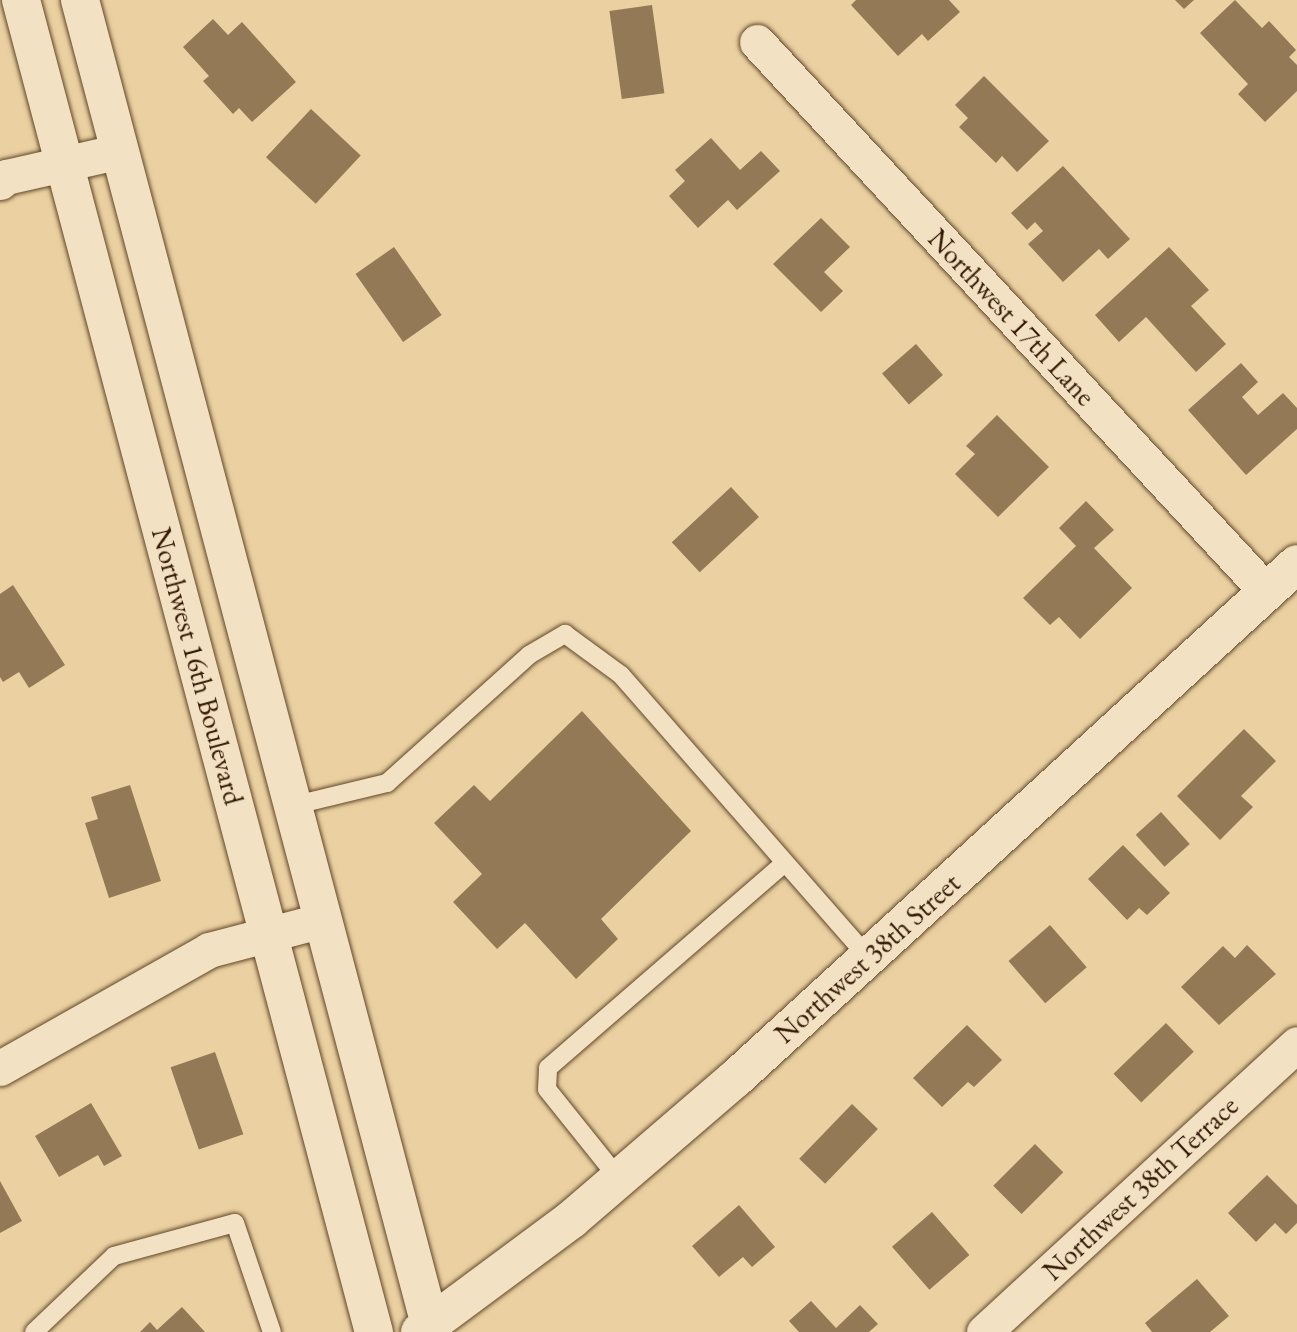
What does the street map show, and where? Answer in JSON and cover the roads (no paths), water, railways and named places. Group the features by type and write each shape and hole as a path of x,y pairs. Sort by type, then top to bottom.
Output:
{"main road":[{"name":"Northwest 16th Boulevard","path":"21,0 374,1332"},
{"name":"Northwest 16th Boulevard","path":"80,0 323,920 427,1330"},
{"name":"Northwest 38th Street","path":"427,1330 619,1179 868,957 1297,564"}],"street":[{"name":"Northwest 17th Lane","path":"757,42 1267,592"},
{"path":"0,182 6,177 120,151"},
{"path":"0,1068 209,950 323,920"},
{"name":"Northwest 38th Terrace","path":"984,1332 1297,1044"}],"lane":[{"path":"292,806 387,783 529,655 565,634 621,675 868,957"},
{"path":"619,1179 547,1089 548,1068 785,863"},
{"path":"34,1332 114,1256 235,1223 272,1332"}]}
